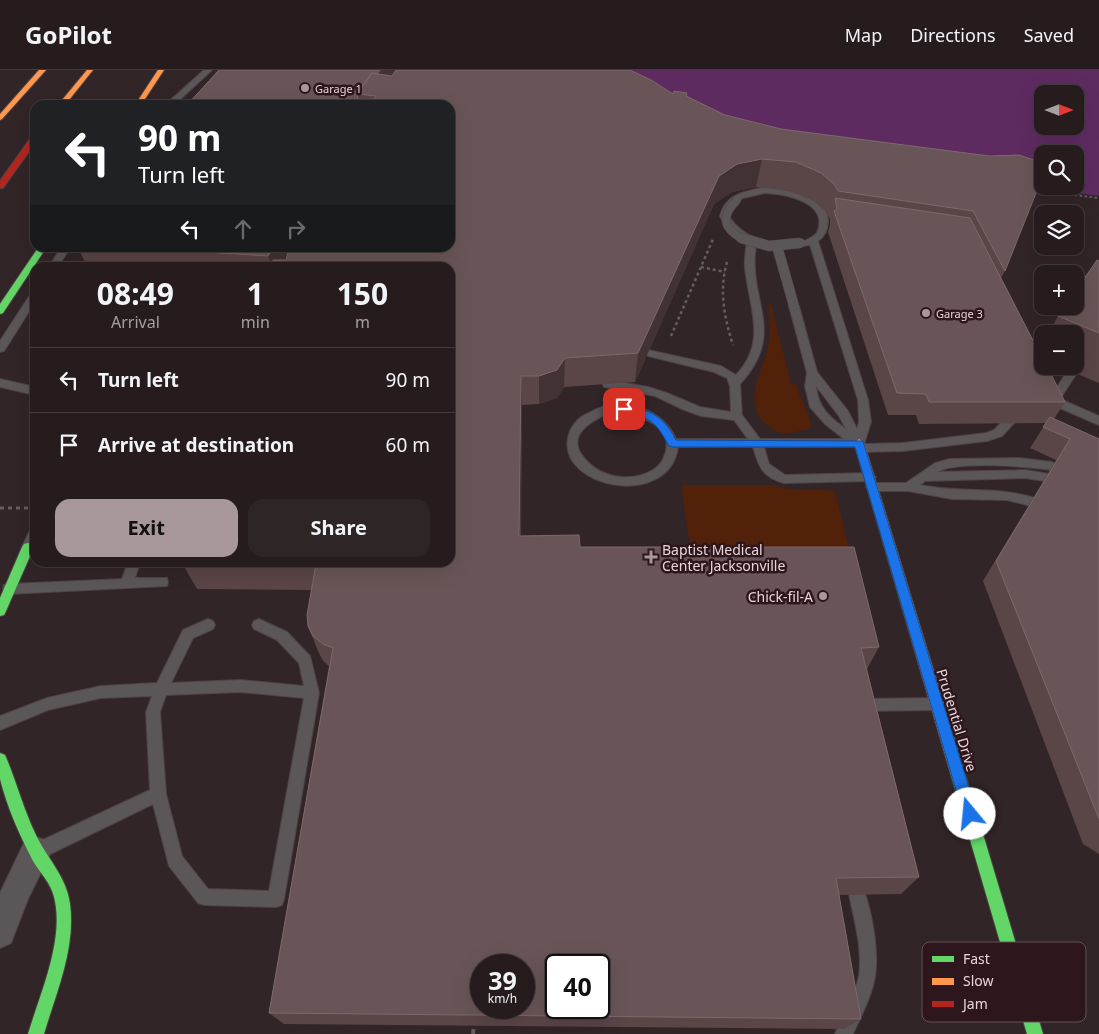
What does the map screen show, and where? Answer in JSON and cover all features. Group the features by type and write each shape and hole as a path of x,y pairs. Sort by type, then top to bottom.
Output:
{"main road":[{"path":"0,118 43,70"},
{"path":"65,100 90,70"},
{"path":"141,100 161,70"},
{"path":"0,186 30,145"},
{"path":"1,310 30,266"},
{"name":"Prudential Drive","path":"860,446 1008,942"},
{"path":"0,611 28,548"},
{"path":"0,759 36,852 54,876 60,890 63,906 62,932 56,965 36,1034"},
{"name":"Prudential Drive","path":"1031,1022 1035,1034"}],"street":[{"path":"0,932 16,891 36,852"}],"lane":[{"path":"175,100 208,70"},
{"path":"765,190 782,191 798,195 812,202 821,211 825,221 827,235 812,239 790,246 774,246 752,241 733,230 726,221 725,212 728,204 736,197 749,192 765,190"},
{"path":"812,239 799,244 777,246 754,244 731,231 725,222 724,214 729,206 737,200 748,196 777,195 804,205 813,213 817,222 812,239 863,400 865,422 860,446"},
{"path":"734,384 744,375 755,356 760,340 761,325 749,265 752,241"},
{"path":"777,246 812,373 810,391 817,410 828,422 860,446"},
{"path":"0,349 30,302"},
{"path":"648,353 716,368 731,376 734,384 737,416 757,443 764,466 774,475 784,479 871,482 952,494 1007,495 1031,501"},
{"path":"812,373 844,414 860,446"},
{"path":"1054,401 1070,376"},
{"path":"0,383 30,390"},
{"path":"608,384 656,392 690,408 720,416 737,416"},
{"path":"1041,401 1054,401 1099,420"},
{"path":"624,409 639,411 653,418 664,427 673,443 669,460 662,469 643,479 626,482 610,480 588,471 574,455 572,443 574,431 588,417 608,410 624,409"},
{"path":"673,443 903,447 987,437 998,433 1008,423"},
{"path":"908,486 944,464 957,462 1020,462 1052,466"},
{"path":"923,476 1025,474 1045,477"},
{"path":"28,548 30,543"},
{"path":"127,584 132,567"},
{"path":"9,590 162,582"},
{"path":"208,625 188,634 161,690 153,712 158,794 175,860 204,897 276,899 312,693 306,660 282,636 259,625"},
{"path":"0,724 35,708 84,694 111,691 240,686 312,693"},
{"path":"855,705 937,704"},
{"path":"36,852 158,794"},
{"path":"844,1034 862,992 867,975 867,945 857,894"}],"path":[{"path":"1030,189 1099,198"},
{"path":"728,259 725,272 724,310 733,345"},
{"path":"701,267 733,273"},
{"path":"0,508 30,508"},
{"path":"473,1034 474,1025"}],"shaded area":[{"path":"585,70 1099,70 1099,196 1084,194 1084,145 1034,145 1034,187 742,148"},
{"path":"771,304 791,384 796,384 810,422 811,426 807,430 781,433 766,424 757,411 755,402 756,384 768,347 770,326 768,305"},
{"path":"681,485 774,485 789,489 828,490 835,492 850,551 691,552"}],"pier":[{"path":"13,70 111,70 68,100 30,100 30,126 0,146 0,84"}],"building":[{"name":"Garage 1","path":"219,70 380,70 377,74 372,73 357,94 358,100 192,100"},
{"path":"396,70 630,70 651,80 673,94 674,91 687,93 686,96 725,115 781,129 989,156 1019,155 1034,160 1035,195 1005,271 973,211 838,191 834,184 821,173 796,162 762,159 737,164 719,176 638,353 565,358 557,370 539,376 521,376 519,536 579,535 580,547 854,547 879,647 861,648 919,877 836,878 861,1019 610,1016 610,954 545,954 545,1016 535,1016 535,954 470,954 470,1015 269,1013 333,648 323,644 313,636 308,626 307,615 315,567 455,567 455,262 272,262 273,260 286,260 288,252 455,252 455,100 373,100 376,96 357,94 372,73 392,76"},
{"name":"Garage 3","path":"835,198 970,218 1034,342 1034,375 1052,375 1065,402 929,402 926,394 897,393 834,211 837,209"},
{"path":"206,252 270,252 268,256"},
{"path":"1097,260 1099,261 1099,333 1084,327 1084,325 1058,316 1084,315 1084,279"},
{"path":"1050,417 1099,439 1099,819 996,561 1070,439 1043,427"}],"traffic: fast":[{"path":"33,262 39,252"},
{"path":"0,311 30,266"},
{"path":"0,611 28,547"},
{"path":"946,734 1008,942"},
{"path":"0,759 16,806 40,858 55,881 63,904 64,920 60,953 36,1034"},
{"path":"1031,1022 1035,1034"}],"traffic: slow":[{"path":"0,118 43,70"},
{"path":"65,100 90,70"},
{"path":"141,100 161,70"},
{"path":"859,443 946,734"}],"traffic: jam":[{"path":"0,186 30,145"}],"place":[{"name":"Garage 1","path":"305,88"},
{"name":"Garage 3","path":"926,313"},
{"name":"Baptist Medical Center Jacksonville","path":"651,557"},
{"name":"Chick-fil-A","path":"823,596"}],"route":[{"path":"624,409 639,411 659,422 668,432 673,443 859,443 970,814"}]}
